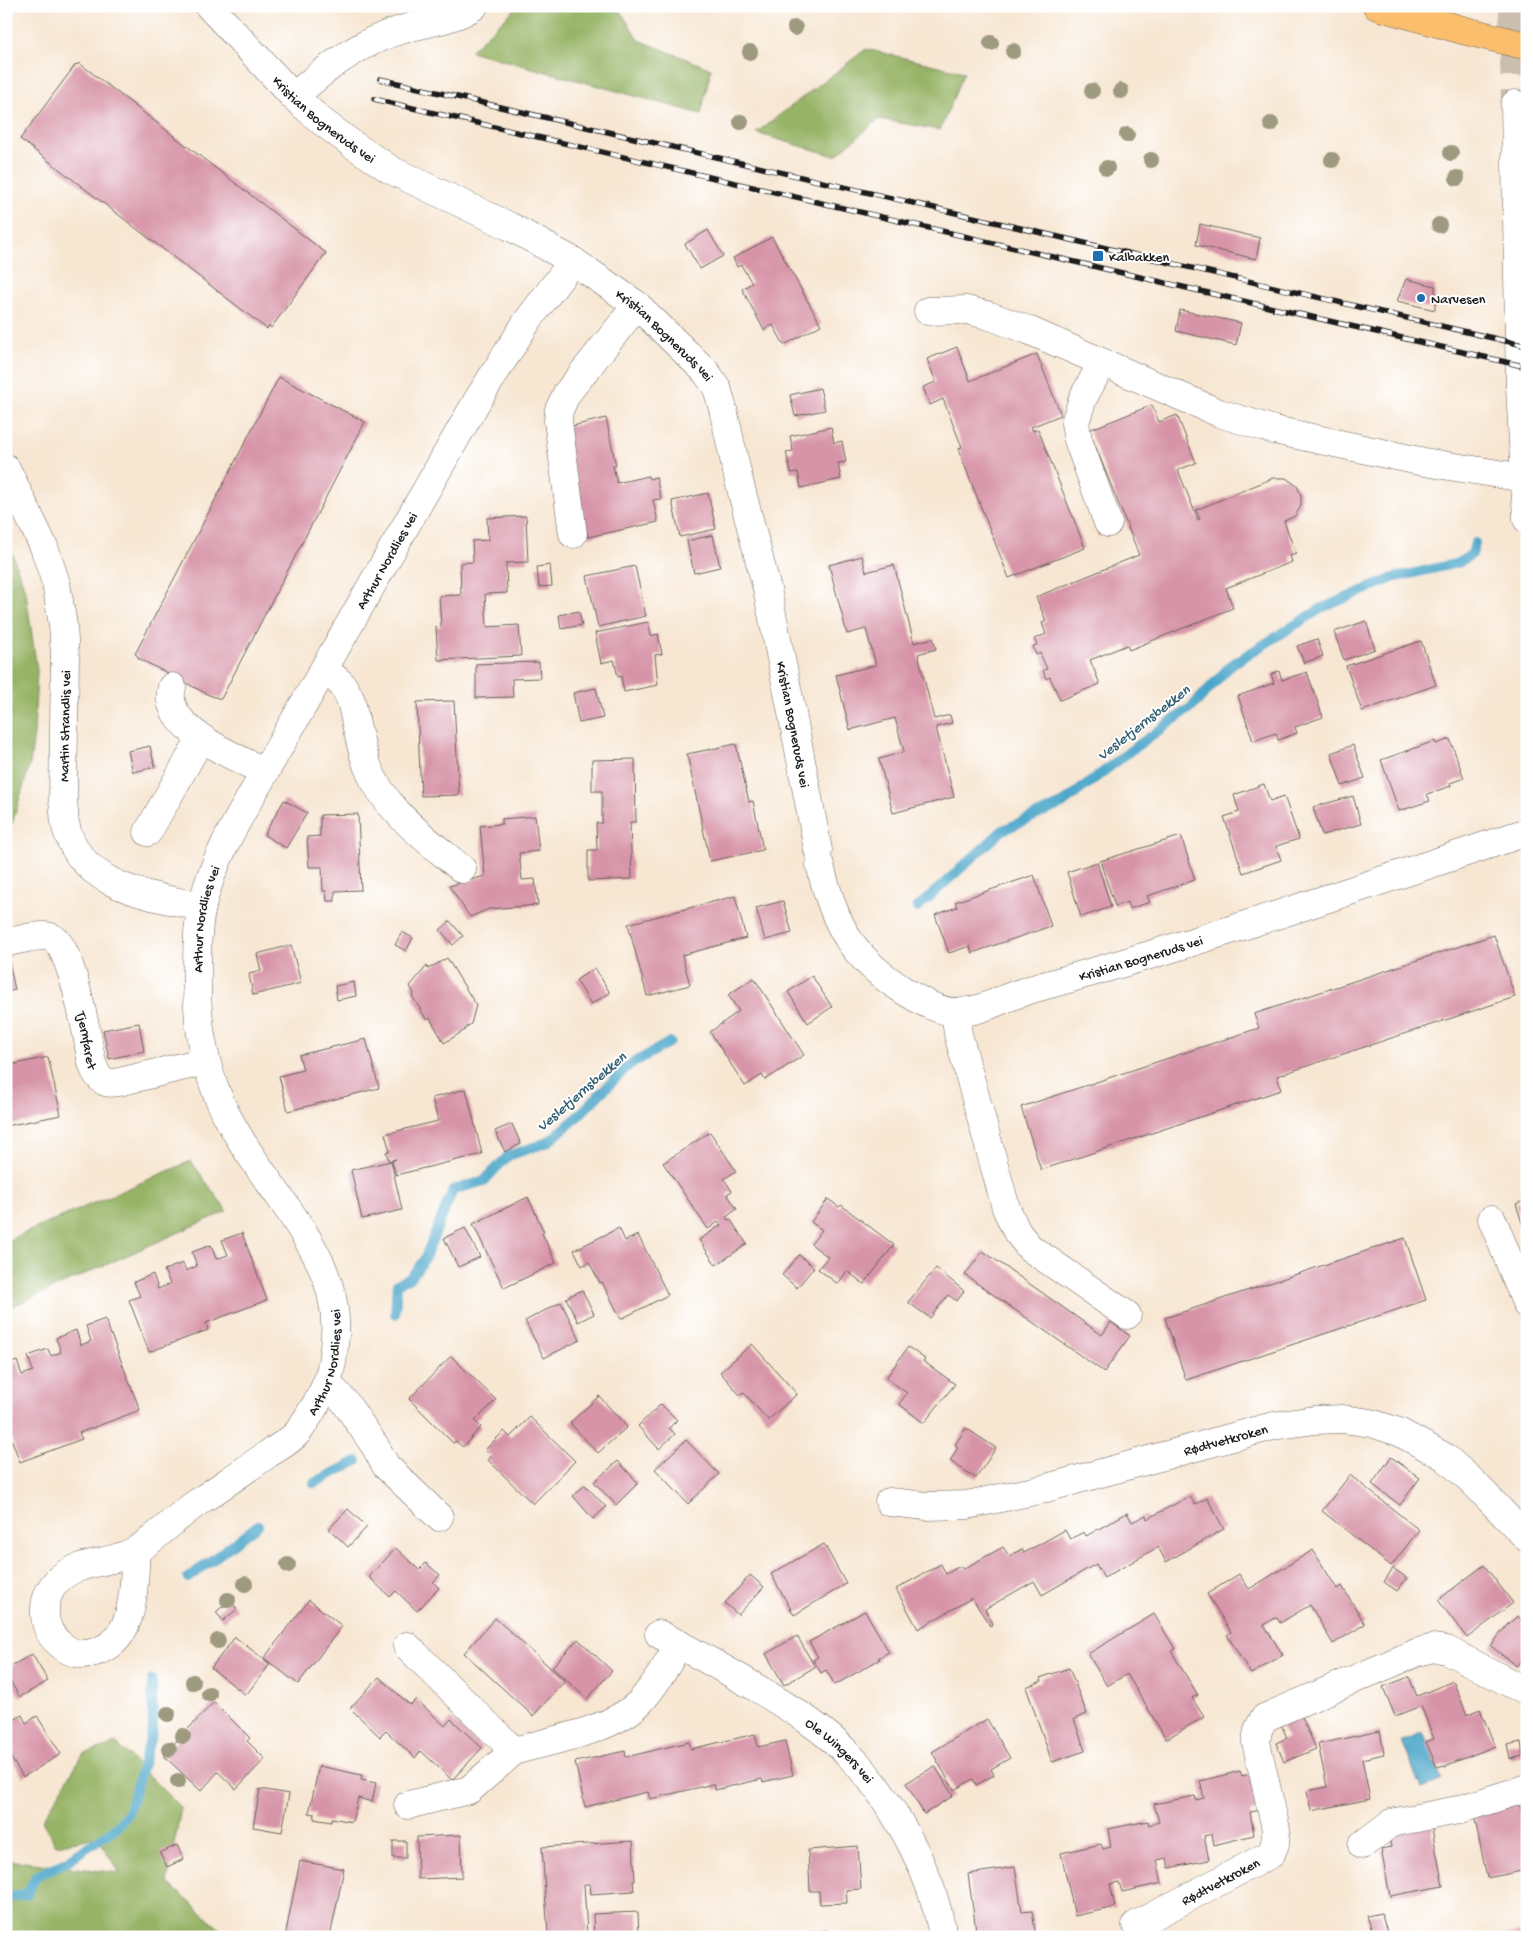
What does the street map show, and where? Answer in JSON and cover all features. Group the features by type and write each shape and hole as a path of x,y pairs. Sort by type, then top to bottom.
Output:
{"highway":[{"path":"1377,6 1527,46"}],"street":[{"path":"294,97 313,79 375,40 400,30 456,15 474,6"},
{"name":"Kristian Bogneruds vei","path":"223,11 294,97 320,120 391,170 509,226 572,261 637,305 694,359 717,388 767,589 826,889 846,937 860,956 889,981 932,1006 955,1012 977,1010 1018,994 1151,956 1527,832"},
{"path":"1515,104 1522,227 1520,387 1527,519"},
{"name":"Arthur Nordlies vei","path":"136,1551 192,1506 296,1435 327,1383 335,1335 335,1311 330,1286 322,1262 251,1156 226,1114 206,1061 200,1030 197,990 197,953 202,907 217,864 232,832 477,401 528,320 572,261"},
{"path":"573,534 558,421 559,410 567,393 637,305"},
{"path":"928,310 967,310 990,316 1218,413 1274,430 1424,462 1524,478"},
{"path":"1102,363 1083,398 1075,423 1078,440 1108,523"},
{"name":"Martin Strandlis vei","path":"6,468 44,547 56,583 63,625 65,658 63,800 65,824 72,844 82,860 97,874 124,888 202,907"},
{"path":"324,670 341,682 347,692 367,765 389,803 407,822 462,869"},
{"path":"172,687 170,694 174,713 184,724 201,738 265,772"},
{"path":"148,832 201,738"},
{"name":"Tjernfaret","path":"13,941 42,936 52,937 59,942 65,952 82,1010 93,1063 97,1074 102,1080 109,1083 119,1082 206,1061"},
{"path":"955,1012 958,1034 1004,1199 1017,1232 1030,1248 1127,1315"},
{"path":"1492,1219 1527,1304"},
{"path":"327,1383 345,1402 386,1466 439,1517"},
{"name":"Rødtvetkroken","path":"889,1502 928,1506 967,1505 1039,1490 1273,1426 1315,1420 1343,1419 1371,1423 1399,1432 1446,1456 1527,1538"},
{"name":"Ole Wingers vei","path":"514,1751 600,1726 621,1717 638,1704 648,1692 669,1639 784,1704 820,1729 848,1753 882,1794 918,1856 931,1885 939,1912 943,1937"},
{"path":"407,1646 514,1751 469,1790 408,1805"},
{"name":"Rødtvetkroken","path":"1136,1925 1271,1854 1275,1844 1276,1829 1256,1742 1258,1730 1264,1718 1418,1652 1434,1648 1447,1650 1527,1692"},
{"path":"1362,1845 1391,1822 1458,1810 1527,1788"}],"green space":[{"path":"518,6 617,6 639,40 711,69 701,114 470,51"},
{"path":"866,49 964,72 940,130 879,119 835,156 756,133"},
{"path":"6,536 26,593 37,670 34,734 30,764 12,824 6,828"},
{"path":"191,1161 227,1211 6,1309 6,1241"},
{"path":"116,1743 181,1808 167,1882 229,1937 6,1937 6,1860 120,1873 97,1837 56,1845 42,1821 83,1754"}],"water":[{"path":"1423,1732 1442,1780 1421,1789 1402,1741"}],"building":[{"path":"79,63 326,253 271,328 269,326 267,329 20,139 76,64"},
{"path":"6,190 12,199 6,203"},
{"path":"1200,224 1260,238 1256,259 1196,245"},
{"path":"708,230 723,256 700,269 685,244"},
{"path":"772,237 821,325 784,345 773,325 764,330 742,289 752,283 741,265 737,267 733,258"},
{"path":"1406,279 1435,286 1435,310 1397,301"},
{"path":"1180,310 1241,323 1236,345 1176,331"},
{"path":"957,347 970,381 1037,354 1061,415 1031,427 1033,431 1038,429 1085,548 1009,578 962,459 959,448 962,447 943,399 930,405 923,387 936,382 927,359"},
{"path":"279,377 365,422 221,699 209,695 138,658 135,654"},
{"path":"820,388 825,410 795,416 790,395"},
{"path":"1152,405 1159,422 1177,415 1196,463 1178,470 1198,520 1200,519 1196,510 1273,478 1286,478 1297,486 1301,495 1301,506 1295,516 1284,521 1296,554 1290,556 1292,562 1226,588 1233,608 1129,650 1127,645 1090,660 1100,684 1060,700 1050,677 1046,679 1043,670 1047,669 1040,653 1036,655 1033,646 1037,645 1034,639 1046,634 1042,623 1046,621 1036,597 1139,555 1089,430"},
{"path":"606,418 616,466 613,466 617,483 648,476 649,479 656,477 661,499 653,500 658,522 588,537 564,428"},
{"path":"831,427 834,443 842,441 846,462 838,463 841,479 801,488 798,472 791,473 786,452 793,451 790,436"},
{"path":"708,493 716,529 680,537 672,501"},
{"path":"526,516 528,562 506,563 507,593 485,594 487,627 519,625 521,656 438,660 436,627 441,626 439,596 461,595 460,563 473,562 472,541 488,540 487,518"},
{"path":"713,535 720,567 694,573 687,541"},
{"path":"862,556 866,572 894,565 914,643 933,638 936,649 918,654 934,719 950,715 952,723 936,727 954,797 893,813 879,759 904,752 895,718 850,730 836,675 876,665 866,629 847,634 829,565"},
{"path":"550,565 552,586 539,587 537,567"},
{"path":"635,566 646,616 598,627 587,576"},
{"path":"579,611 582,625 561,629 559,615"},
{"path":"1366,621 1375,649 1344,660 1334,632"},
{"path":"648,622 651,636 658,634 662,654 655,655 658,685 624,692 621,676 618,677 614,660 601,663 595,633"},
{"path":"1317,639 1323,656 1304,663 1297,646"},
{"path":"1421,641 1436,685 1362,711 1346,666"},
{"path":"539,662 540,678 512,679 513,697 476,698 476,664"},
{"path":"1279,671 1282,680 1307,672 1323,717 1295,727 1297,733 1278,740 1276,733 1253,741 1238,696 1274,683 1271,674"},
{"path":"596,688 603,718 579,723 573,693"},
{"path":"454,701 459,795 421,796 417,702"},
{"path":"1450,739 1464,778 1450,783 1451,786 1427,794 1430,801 1399,811 1381,760 1435,741 1436,744"},
{"path":"736,744 749,802 753,801 763,850 710,861 687,754"},
{"path":"1353,745 1365,778 1342,786 1331,753"},
{"path":"150,746 155,767 133,772 128,751"},
{"path":"635,759 636,822 630,822 632,879 588,881 588,850 597,850 596,823 602,823 602,791 592,791 592,760"},
{"path":"1264,784 1270,801 1284,796 1299,839 1276,846 1281,860 1243,873 1224,817 1239,812 1234,795"},
{"path":"1353,796 1361,824 1322,835 1313,807"},
{"path":"284,800 307,813 286,848 264,835"},
{"path":"358,814 361,890 335,891 335,901 327,901 326,891 323,891 322,867 309,867 307,837 320,836 320,815"},
{"path":"535,816 539,851 519,853 522,880 535,879 538,905 489,909 470,917 449,886 485,876 480,826 502,824 502,819"},
{"path":"1181,836 1195,880 1147,896 1150,902 1129,909 1127,902 1115,906 1100,861"},
{"path":"1097,862 1111,907 1081,917 1067,872"},
{"path":"1034,875 1051,926 972,953 970,946 949,953 935,915 957,907 955,902"},
{"path":"735,896 746,938 682,955 690,985 647,996 628,924"},
{"path":"783,901 792,933 765,940 756,908"},
{"path":"450,921 463,936 453,945 440,930"},
{"path":"402,932 413,938 406,951 395,945"},
{"path":"1494,935 1515,997 1277,1076 1281,1090 1041,1170 1021,1107 1259,1028 1254,1014"},
{"path":"6,937 11,957 8,957 15,990 6,992"},
{"path":"291,945 301,983 253,995 249,974 261,971 257,954"},
{"path":"447,958 476,1005 471,1024 444,1043 430,1018 427,1020 412,996 414,994 410,986 427,966 428,969"},
{"path":"595,968 610,993 591,1004 576,980"},
{"path":"812,976 832,1007 808,1023 788,992"},
{"path":"754,978 804,1055 765,1080 762,1075 745,1086 710,1032 739,1011 728,995"},
{"path":"354,982 356,996 337,1000 335,986"},
{"path":"139,1023 144,1051 109,1059 103,1030"},
{"path":"366,1039 379,1088 288,1111 279,1076 303,1070 299,1055"},
{"path":"48,1057 61,1115 6,1126 6,1066"},
{"path":"466,1089 482,1154 396,1175 392,1161 396,1159 389,1161 386,1152 390,1151 385,1134 438,1121 432,1098"},
{"path":"512,1124 521,1144 505,1152 495,1131"},
{"path":"710,1132 736,1171 724,1179 732,1191 727,1194 737,1209 726,1217 728,1220 730,1219 747,1244 716,1265 699,1240 721,1225 718,1222 708,1229 663,1163"},
{"path":"391,1161 402,1210 362,1219 351,1170"},
{"path":"528,1197 556,1263 504,1288 473,1224"},
{"path":"828,1199 839,1207 841,1205 894,1245 864,1284 847,1271 838,1284 818,1269 828,1257 811,1244 822,1230 811,1222"},
{"path":"1527,1200 1527,1235 1526,1235 1516,1204"},
{"path":"465,1228 480,1257 458,1267 444,1238"},
{"path":"619,1228 625,1241 638,1235 668,1295 621,1319 602,1282 600,1283 589,1262 582,1266 574,1250"},
{"path":"242,1233 267,1300 206,1323 208,1330 149,1352 129,1300 140,1296 134,1282 153,1274 158,1289 170,1284 164,1270 183,1263 186,1271 197,1266 192,1252 211,1245 216,1259 228,1255 222,1240"},
{"path":"1405,1238 1426,1300 1186,1380 1165,1318"},
{"path":"983,1251 1102,1335 1111,1322 1130,1336 1104,1372 965,1275"},
{"path":"799,1255 814,1267 797,1288 782,1275"},
{"path":"936,1268 964,1291 957,1301 948,1295 930,1318 908,1302"},
{"path":"582,1290 594,1314 578,1322 566,1298"},
{"path":"561,1302 580,1340 544,1358 525,1321"},
{"path":"105,1319 140,1410 79,1433 82,1439 20,1462 6,1425 6,1365 17,1361 22,1375 33,1371 28,1356 48,1349 51,1356 61,1352 56,1338 76,1330 81,1345 91,1341 86,1326"},
{"path":"752,1344 797,1394 768,1420 743,1392 740,1395 720,1372"},
{"path":"908,1347 925,1359 923,1361 955,1384 924,1423 899,1404 907,1393 886,1378"},
{"path":"451,1356 496,1400 475,1421 481,1427 463,1447 456,1441 453,1443 409,1399"},
{"path":"599,1396 627,1427 598,1453 570,1423"},
{"path":"661,1404 677,1420 669,1428 675,1434 659,1449 638,1426"},
{"path":"530,1417 575,1461 533,1504 488,1460 491,1456 485,1450 504,1431 510,1437"},
{"path":"966,1428 996,1448 976,1478 950,1461 958,1447 955,1445"},
{"path":"686,1440 719,1474 688,1504 655,1469"},
{"path":"1391,1457 1420,1478 1400,1505 1372,1484"},
{"path":"618,1461 638,1483 616,1505 594,1482"},
{"path":"1350,1475 1419,1530 1391,1566 1322,1511"},
{"path":"585,1485 606,1507 593,1519 573,1496"},
{"path":"1190,1496 1195,1505 1207,1498 1224,1529 1166,1562 1158,1547 1104,1578 1096,1564 1042,1595 1034,1581 985,1609 993,1624 990,1626 972,1598 918,1629 896,1589 941,1564 946,1574 960,1566 963,1569 1003,1547 1009,1556 1022,1549 1024,1553 1065,1530 1070,1539 1084,1532 1086,1536 1127,1513 1132,1522 1146,1515 1147,1519"},
{"path":"348,1509 367,1527 348,1547 329,1529"},
{"path":"824,1544 846,1584 794,1615 771,1574"},
{"path":"396,1548 419,1570 426,1563 440,1575 433,1582 439,1588 417,1611 396,1591 390,1597 369,1577"},
{"path":"1313,1550 1337,1589 1342,1586 1365,1624 1333,1644 1310,1605 1280,1623 1277,1617 1264,1625 1283,1655 1251,1674 1227,1635 1231,1632 1207,1594 1239,1574 1249,1589"},
{"path":"1484,1565 1513,1603 1467,1638 1438,1600"},
{"path":"1393,1568 1407,1578 1397,1591 1384,1582"},
{"path":"750,1575 764,1587 738,1615 725,1603"},
{"path":"230,1600 237,1609 223,1621 216,1612"},
{"path":"309,1600 342,1626 298,1684 264,1658"},
{"path":"865,1611 889,1652 835,1685 826,1670 821,1673 813,1660 818,1657 809,1642"},
{"path":"1154,1614 1175,1649 1171,1651 1198,1695 1192,1698 1204,1717 1166,1739 1127,1674 1107,1686 1088,1654"},
{"path":"1518,1616 1527,1627 1527,1653 1516,1666 1491,1646 1507,1625"},
{"path":"495,1618 565,1681 533,1716 464,1653"},
{"path":"797,1636 815,1667 784,1685 766,1654"},
{"path":"235,1637 270,1664 246,1695 211,1668"},
{"path":"578,1639 612,1671 587,1699 552,1667"},
{"path":"32,1654 48,1681 20,1697 6,1675 6,1669"},
{"path":"1069,1668 1087,1714 1074,1719 1085,1751 1052,1762 1026,1687 1042,1681 1040,1678"},
{"path":"379,1677 410,1705 416,1699 445,1726 451,1719 482,1748 452,1780 421,1751 415,1758 386,1731 380,1737 350,1708"},
{"path":"1409,1677 1417,1696 1453,1681 1467,1715 1480,1709 1495,1746 1445,1766 1437,1767 1426,1742 1434,1739 1421,1706 1395,1716 1383,1687"},
{"path":"214,1702 250,1738 247,1741 265,1759 236,1789 218,1772 201,1791 163,1755"},
{"path":"22,1715 26,1723 37,1716 61,1754 23,1777 6,1750 6,1725"},
{"path":"1301,1715 1316,1749 1284,1762 1276,1743 1287,1738 1281,1724"},
{"path":"987,1719 1010,1758 991,1769 994,1775 976,1785 973,1779 954,1790 932,1752"},
{"path":"1380,1731 1384,1754 1362,1759 1370,1799 1311,1811 1307,1791 1327,1787 1318,1744"},
{"path":"755,1734 758,1747 785,1741 793,1775 763,1782 762,1779 715,1790 713,1784 650,1799 648,1792 585,1807 575,1762 625,1751 626,1757 689,1742 691,1749"},
{"path":"1521,1742 1523,1756 1510,1759 1507,1745"},
{"path":"319,1766 362,1775 361,1780 376,1783 372,1802 358,1798 352,1822 332,1818 331,1822 314,1819 315,1814 309,1813"},
{"path":"935,1766 953,1796 924,1814 906,1783"},
{"path":"1240,1771 1242,1776 1254,1773 1262,1810 1250,1812 1254,1835 1214,1845 1212,1834 1204,1836 1209,1860 1169,1868 1167,1858 1157,1860 1162,1883 1122,1892 1119,1882 1110,1884 1115,1907 1075,1916 1061,1853 1101,1844 1103,1849 1111,1847 1108,1829 1148,1821 1149,1825 1159,1822 1154,1804 1195,1796 1196,1800 1204,1798 1200,1781"},
{"path":"260,1789 289,1794 282,1832 253,1827"},
{"path":"1519,1801 1527,1840 1527,1870 1487,1878 1473,1810"},
{"path":"1431,1824 1443,1886 1390,1896 1381,1849 1391,1847 1388,1832"},
{"path":"461,1835 462,1877 418,1879 417,1837"},
{"path":"393,1841 406,1841 406,1858 393,1858"},
{"path":"633,1841 634,1891 591,1894 590,1884 584,1884 587,1933 548,1935 542,1847"},
{"path":"177,1845 184,1859 167,1867 160,1853"},
{"path":"858,1846 861,1889 846,1890 847,1903 820,1904 819,1891 810,1891 808,1850"},
{"path":"300,1861 344,1869 330,1937 285,1937"},
{"path":"1015,1867 1022,1912 1032,1911 1036,1937 977,1937 968,1874"},
{"path":"638,1912 639,1937 594,1937 593,1914"},
{"path":"1381,1913 1389,1937 1374,1937 1367,1916"},
{"path":"828,1930 829,1937 782,1937 782,1935"},
{"path":"1527,1930 1527,1937 1499,1937 1499,1936"}],"waterway":[{"name":"Vesletjernsbekken","path":"917,908 1003,830 1062,804 1130,751 1193,706 1231,665 1322,608 1393,578 1458,563 1472,554 1475,543"},
{"name":"Vesletjernsbekken","path":"395,1314 397,1284 410,1278 424,1260 453,1190 484,1181 508,1156 548,1142 573,1121 628,1066 670,1042"},
{"name":"Vesletjernsbekken","path":"314,1483 357,1461"},
{"name":"Vesletjernsbekken","path":"188,1578 258,1525"},
{"name":"Vesletjernsbekken","path":"6,1898 27,1894 36,1876 66,1862 117,1827 129,1811 153,1729 152,1680"}],"tunnel":[{"path":"1513,6 1515,104"}],"railway":[{"path":"380,79 1527,346"},
{"path":"374,99 1527,367"}],"place":[{"name":"Kalbakken","path":"1098,256"},
{"name":"Narvesen","path":"1421,298"}]}
